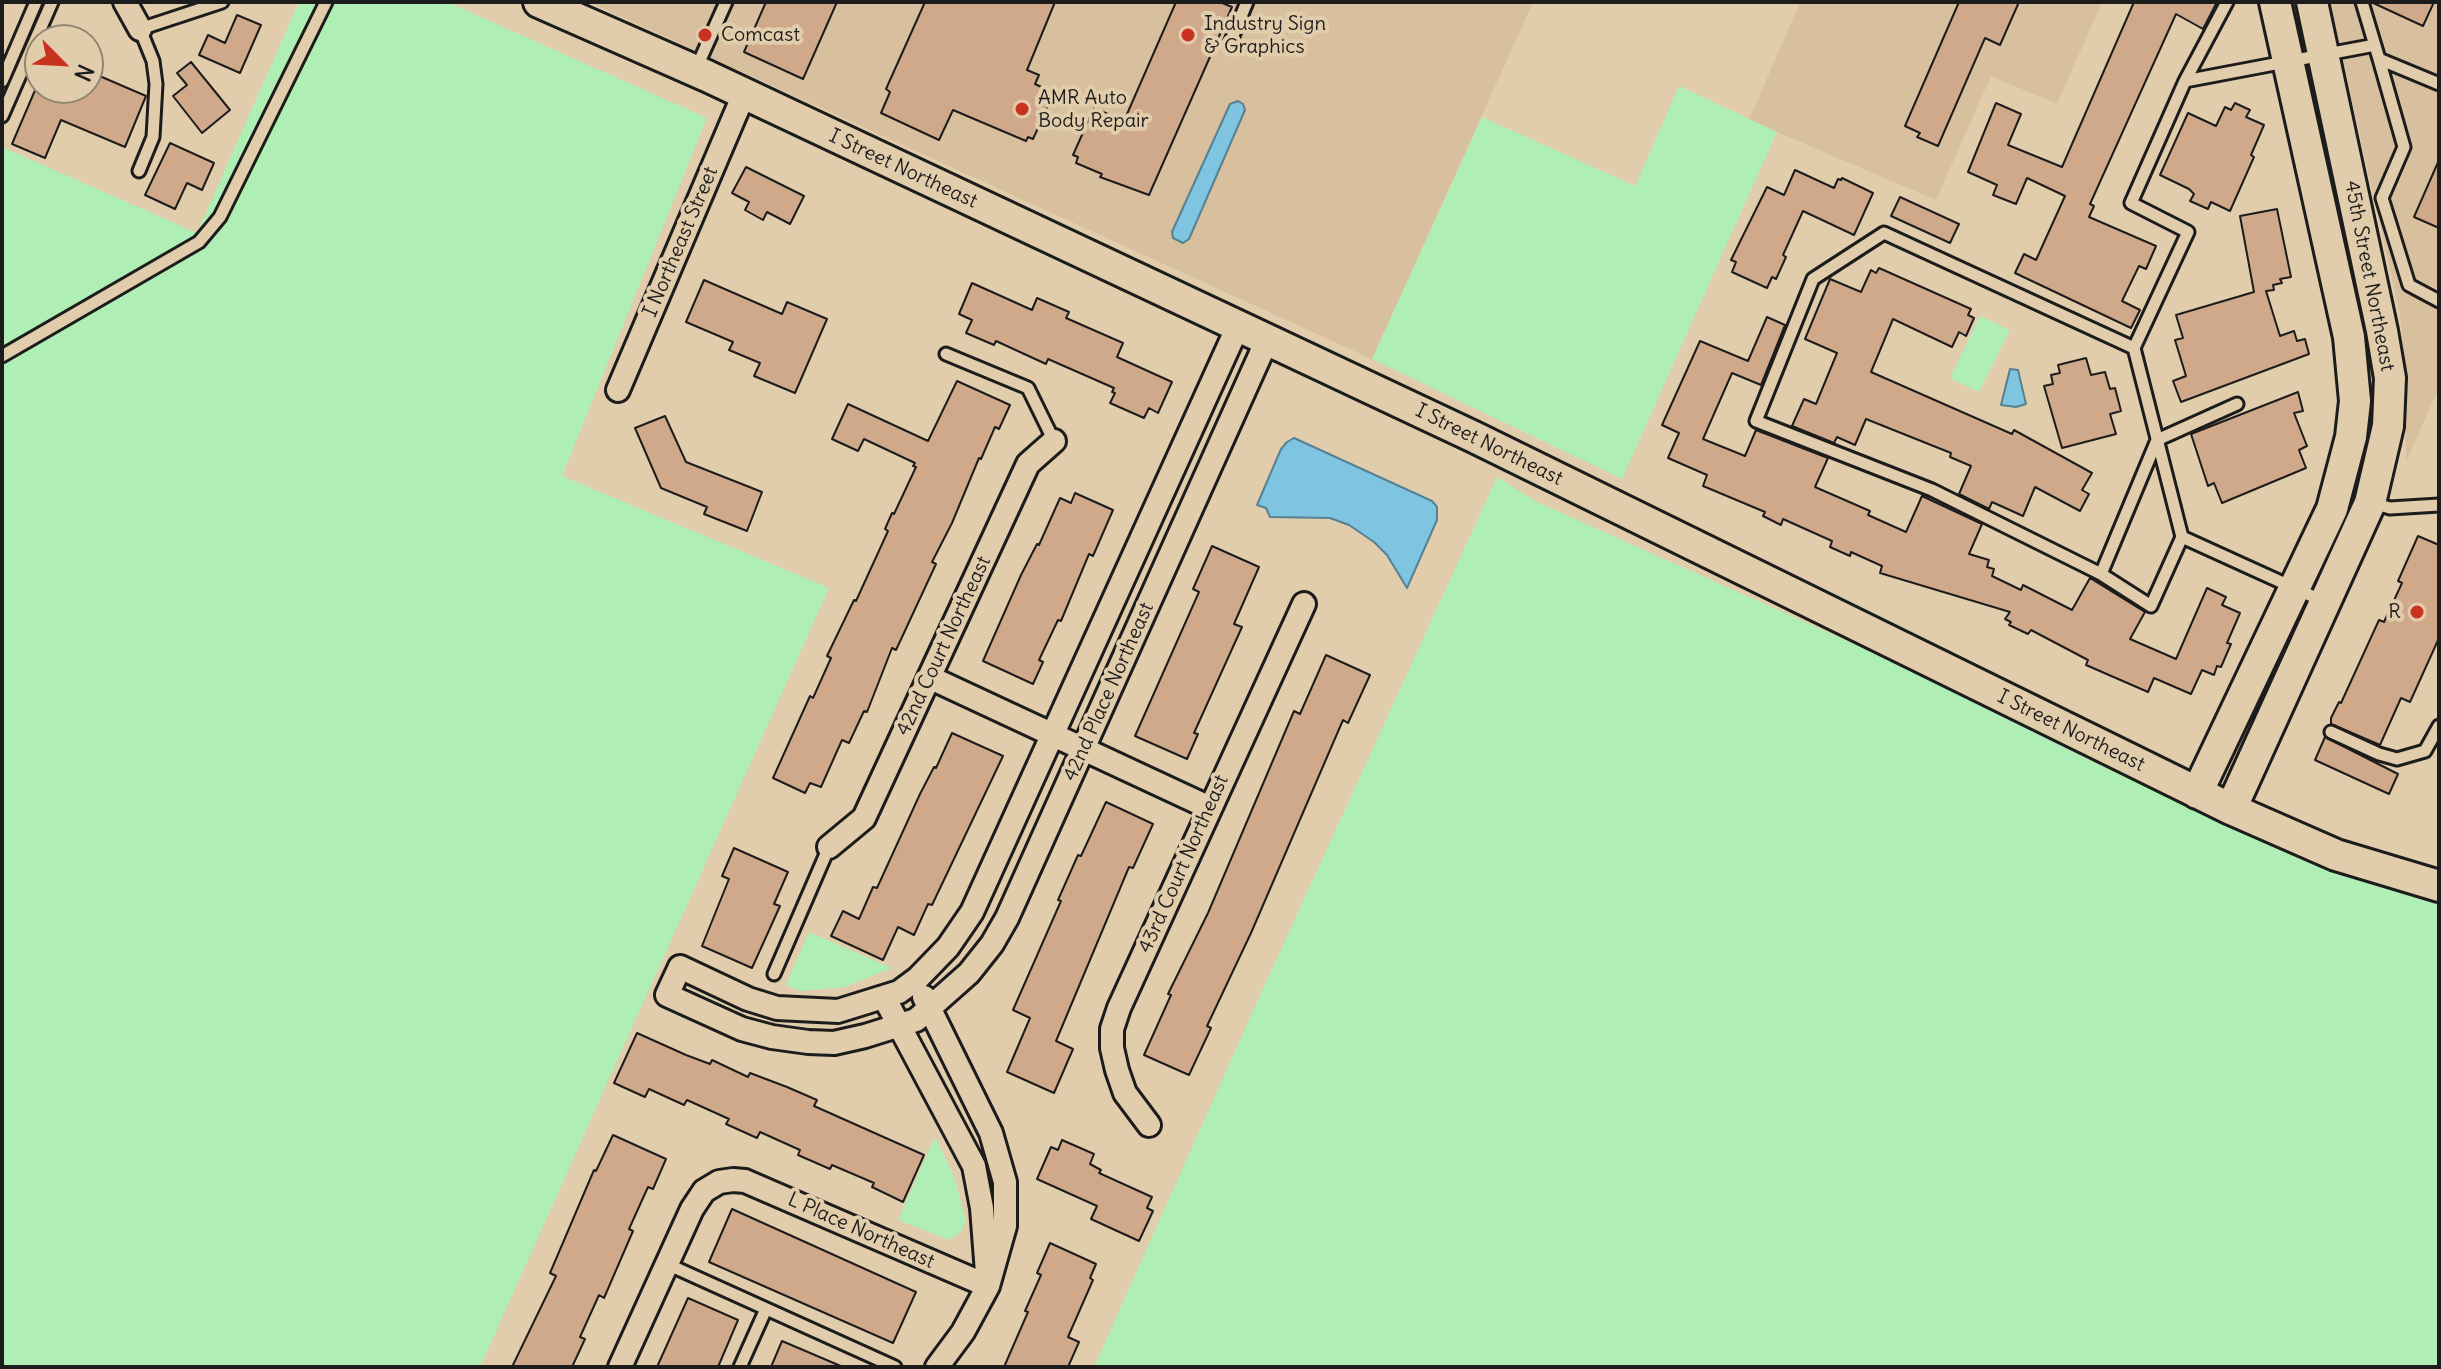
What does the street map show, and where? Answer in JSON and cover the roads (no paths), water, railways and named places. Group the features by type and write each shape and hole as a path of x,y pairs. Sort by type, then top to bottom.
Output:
{"street":[{"path":"125,2 140,29"},
{"name":"I Street Northeast","path":"539,2 695,71 1474,437 2231,809 2336,855 2439,886"},
{"name":"45th Street Northeast","path":"2197,793 2332,509 2351,437 2355,401 2349,337 2275,2"},
{"name":"45th Street Northeast","path":"2231,809 2370,503 2388,426 2390,378 2368,201 2323,56 2312,2"},
{"name":"I Northeast Street","path":"618,390 744,94"},
{"name":"42nd Place Northeast","path":"899,990 948,947 972,912 1238,326"},
{"name":"42nd Place Northeast","path":"914,1018 969,973 992,944 1267,340"},
{"name":"42nd Court Northeast","path":"829,847 864,818 1028,464 1054,441"},
{"name":"43rd Court Northeast","path":"1149,1125 1125,1093 1112,1048 1112,1029 1304,604"},
{"path":"931,678 1210,808"},
{"path":"899,990 838,1011 777,1008 748,999 680,967 667,995 742,1029 808,1042 834,1043 914,1018"},
{"path":"899,990 914,1018 991,1133 1005,1182 1005,1226 988,1286 963,1332 937,1367"},
{"path":"899,990 914,1018 974,1166 982,1208 988,1286"},
{"name":"L Place Northeast","path":"667,1264 692,1209 704,1191 719,1182 733,1180 745,1181 988,1286"},
{"path":"620,1367 667,1264"}],"lane":[{"path":"2,81 36,2"},
{"path":"2,116 52,2"},
{"path":"139,171 153,137 156,84 153,61 140,29 222,2"},
{"path":"2,356 199,242 220,217 326,2"},
{"path":"695,71 726,2"},
{"path":"1230,43 1247,2"},
{"path":"2134,348 1884,233 1813,279 1756,421 1932,490 2101,574 2151,606 2182,537 2134,348 2188,232 2131,203 2185,81 2227,2"},
{"path":"2362,2 2404,147 2368,201 2409,285 2439,301"},
{"path":"2185,81 2375,45"},
{"path":"2379,59 2439,84"},
{"path":"946,354 1028,388 1054,441"},
{"path":"2101,574 2157,440 2237,404"},
{"path":"2370,503 2390,508 2439,505"},
{"path":"2182,537 2325,602"},
{"path":"2331,732 2397,759 2425,751 2439,726"},
{"path":"774,974 829,847"},
{"path":"667,1264 895,1367"},
{"path":"740,1367 766,1309"}],"water":[{"path":"1238,101 1245,110 1189,239 1183,243 1173,238 1172,232 1230,104"},
{"path":"2010,369 2018,370 2026,404 2016,407 2001,405"},
{"path":"1294,438 1432,501 1437,507 1437,520 1407,588 1387,555 1349,525 1330,518 1270,517 1266,508 1257,505 1281,449"}],"place":[{"name":"Comcast","path":"705,35"},
{"name":"Industry Sign & Graphics","path":"1188,35"},
{"name":"AMR Auto Body Repair","path":"1022,109"},
{"name":"R","path":"2417,612"}]}
